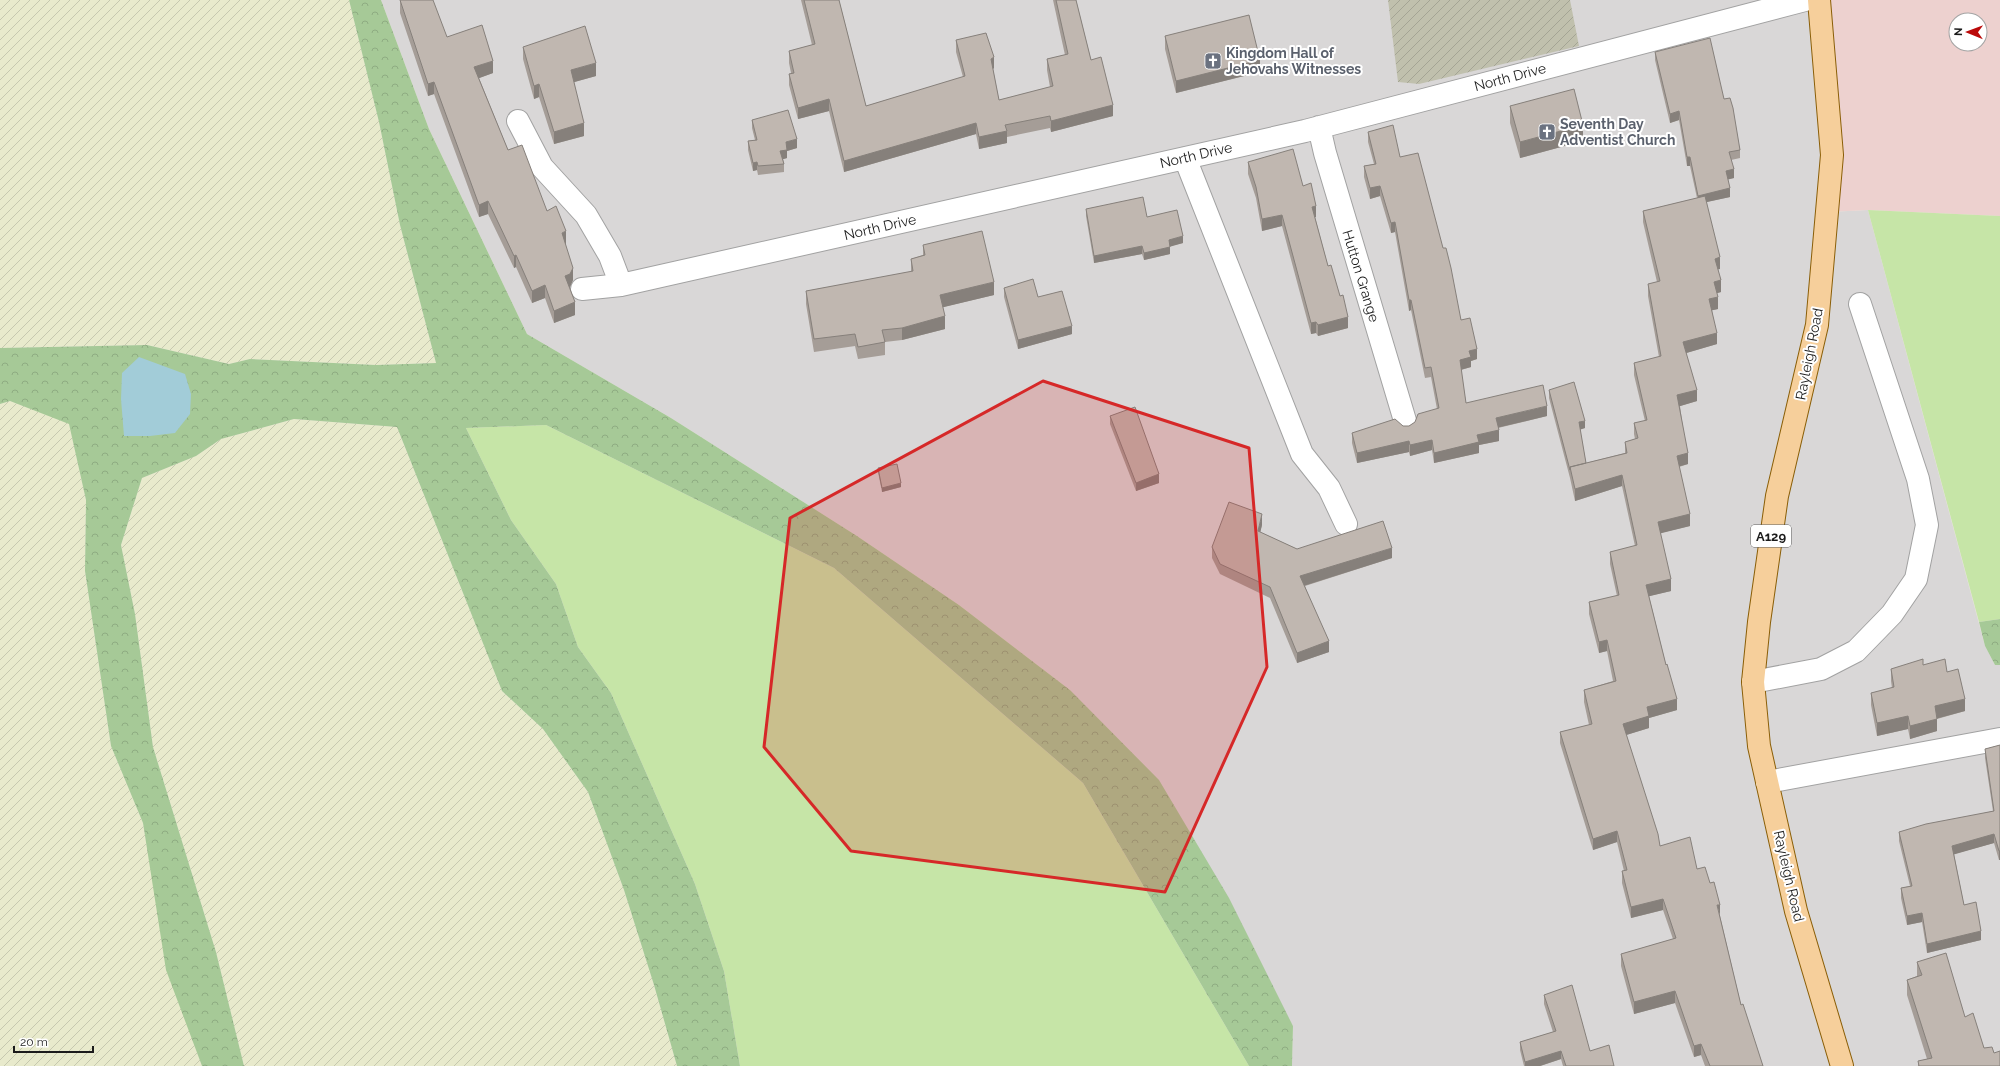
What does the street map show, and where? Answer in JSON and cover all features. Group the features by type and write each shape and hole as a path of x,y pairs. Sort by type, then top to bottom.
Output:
{"main road":[{"name":"Rayleigh Road","path":"1819,0 1832,155 1817,325 1777,496 1759,622 1753,682 1759,746 1796,911 1842,1066"}],"street":[{"name":"North Drive","path":"582,288 621,285 1319,127 1774,4 1805,0"},
{"path":"518,122 542,167 586,215 610,256 621,285"},
{"name":"Hutton Grange","path":"1319,127 1325,153 1406,424"},
{"path":"1185,158 1302,454 1330,488 1346,524"},
{"path":"1753,682 1821,669 1856,651 1892,614 1916,579 1927,525 1918,479 1860,304"},
{"path":"1767,782 2000,739"}],"highlighted area":[{"path":"1043,381 1249,448 1267,667 1165,892 851,851 764,747 790,518"}],"shaded area":[{"path":"0,0 349,0 379,122 400,225 436,363 376,365 250,359 229,364 147,345 0,348"},
{"path":"381,0 1819,0 1828,212 1868,210 1985,646 1995,665 2000,665 2000,1066 1292,1066 1293,1026 1070,690 959,605 857,536 671,418 527,334 429,129"},
{"path":"1388,0 1570,0 1579,46 1419,84 1398,82"},
{"path":"1819,0 2000,0 2000,216 1868,210 1827,212"},
{"path":"10,401 69,423 86,500 85,571 111,746 143,823 155,894 191,1035 202,1066 0,1066 0,404"},
{"path":"294,419 397,427 502,691 543,729 588,792 624,890 654,985 677,1066 244,1066 216,952 153,747 135,614 121,545 142,478 196,456 221,439"}],"green space":[{"path":"349,0 381,0 429,129 527,334 671,418 857,536 959,605 1070,690 1159,780 1229,898 1293,1026 1292,1066 1249,1066 1083,783 834,568 546,425 466,428 511,520 556,584 578,647 611,693 695,884 724,971 740,1066 677,1066 654,985 624,890 588,792 543,729 502,691 397,427 294,419 221,439 196,456 142,478 121,545 135,614 153,747 216,952 244,1066 202,1066 166,970 143,823 111,746 85,571 86,500 69,424 10,401 0,404 0,348 147,345 229,364 250,359 376,365 436,363 400,225 379,122"},
{"path":"1868,210 2000,216 2000,619 1979,622"},
{"path":"546,425 834,568 1083,783 1249,1066 740,1066 724,971 695,884 611,693 578,647 556,584 511,520 466,428"},
{"path":"2000,619 2000,665 1995,665 1985,646 1979,622"}],"water":[{"path":"139,357 185,374 191,394 190,414 175,433 150,436 124,436 121,399 122,373"}],"building":[{"path":"400,0 433,0 447,37 482,25 493,61 474,67 508,150 522,145 547,211 556,206 566,231 562,233 573,268 570,274 565,276 575,302 554,311 545,285 532,291 516,255 514,256 488,201 479,205 434,82 428,84"},
{"path":"804,0 839,0 866,106 965,76 956,40 986,33 994,57 991,59 999,100 1053,86 1047,59 1068,54 1056,0 1076,0 1091,60 1101,57 1113,105 1051,121 1050,116 1005,125 1007,131 979,137 976,123 844,161 829,99 798,108 789,74 794,73 789,51 815,44"},
{"name":"Kingdom Hall of Jehovahs Witnesses","path":"1249,15 1260,60 1176,81 1165,36"},
{"path":"585,26 596,63 571,70 584,123 554,132 539,84 534,86 523,47"},
{"path":"1710,38 1724,99 1730,98 1733,108 1740,150 1729,152 1734,169 1726,171 1730,188 1698,196 1690,157 1687,157 1679,111 1670,114 1655,52"},
{"path":"1574,89 1583,125 1520,142 1510,106"},
{"path":"788,110 797,139 786,142 787,150 780,151 784,164 758,166 757,162 753,163 748,141 757,140 752,120"},
{"path":"1393,125 1400,157 1418,153 1443,248 1446,248 1461,320 1470,318 1477,349 1469,351 1471,357 1460,360 1466,403 1543,385 1547,406 1496,418 1499,430 1477,435 1479,442 1434,453 1432,440 1410,445 1409,441 1357,453 1352,433 1395,419 1403,426 1409,426 1415,422 1418,414 1439,408 1431,367 1425,368 1411,300 1409,300 1395,222 1391,223 1380,186 1370,188 1364,166 1376,164 1368,132"},
{"path":"1293,149 1303,186 1311,183 1316,206 1312,207 1328,266 1331,265 1340,296 1343,295 1348,317 1318,325 1316,322 1311,323 1282,215 1262,219 1256,187 1248,162"},
{"path":"1705,196 1720,257 1715,259 1721,280 1714,282 1718,297 1709,299 1717,333 1683,342 1697,390 1677,395 1688,453 1677,456 1690,514 1658,522 1671,579 1646,585 1666,665 1667,664 1677,699 1647,707 1649,716 1623,724 1658,834 1660,846 1690,837 1697,869 1705,867 1710,883 1714,882 1720,905 1717,905 1741,1005 1743,1004 1763,1066 1710,1066 1701,1044 1694,1046 1675,991 1634,1002 1621,954 1676,938 1663,899 1631,907 1622,871 1627,870 1617,831 1593,839 1560,732 1592,724 1584,690 1616,681 1607,640 1599,642 1589,602 1619,595 1610,552 1637,545 1622,475 1575,489 1570,467 1627,453 1625,442 1638,438 1634,423 1647,420 1634,363 1661,356 1648,284 1660,281 1643,211"},
{"path":"1143,197 1147,217 1177,210 1183,236 1169,240 1170,247 1144,253 1142,246 1094,256 1086,209"},
{"path":"982,231 994,282 940,295 945,316 902,328 882,330 885,342 858,347 855,334 814,339 806,291 913,271 911,259 925,255 923,245"},
{"path":"1033,279 1038,297 1062,291 1072,326 1018,340 1004,288"},
{"path":"1574,382 1585,421 1579,422 1586,463 1570,467 1570,470 1549,390"},
{"path":"1135,407 1159,474 1136,483 1110,416"},
{"path":"897,464 901,483 882,488 878,468"},
{"path":"1229,502 1262,514 1258,531 1297,549 1383,521 1392,548 1300,576 1329,641 1297,653 1270,587 1220,564 1212,547"},
{"path":"1923,659 1923,665 1945,659 1947,672 1958,669 1965,699 1935,706 1937,719 1910,726 1908,716 1877,723 1871,693 1894,687 1891,669"},
{"path":"2000,745 2000,851 1994,834 1952,846 1964,905 1976,902 1981,931 1927,944 1922,913 1907,916 1901,888 1912,886 1899,832 1926,824 1994,811 1985,749"},
{"path":"1946,953 1965,1017 1973,1013 1984,1048 1992,1047 1994,1053 2000,1051 2000,1066 1919,1066 1918,1061 1932,1058 1907,980 1922,975 1917,962"},
{"path":"1572,985 1590,1051 1609,1045 1614,1066 1566,1066 1561,1051 1525,1062 1520,1042 1556,1031 1544,995"}],"place":[{"name":"Kingdom Hall of Jehovahs Witnesses","path":"1213,61"},
{"name":"Seventh Day Adventist Church","path":"1547,132"}]}
